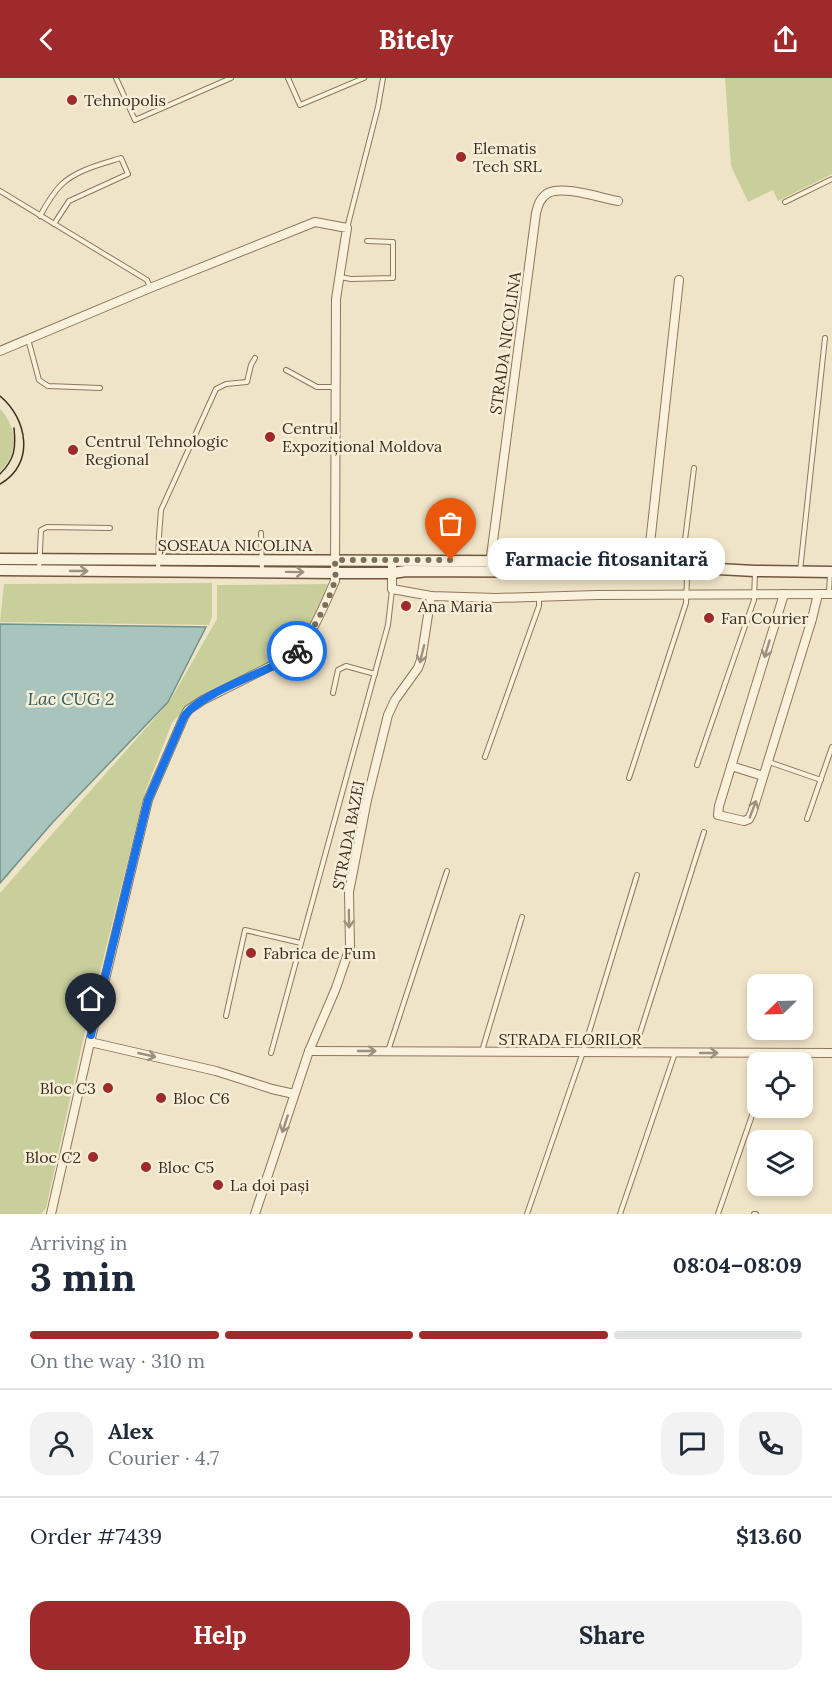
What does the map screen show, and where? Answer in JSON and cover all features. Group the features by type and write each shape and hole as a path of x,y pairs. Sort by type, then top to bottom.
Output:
{"main road":[{"name":"ȘOSEAUA NICOLINA","path":"0,559 159,560 335,573 393,573 490,566 648,562 668,562 685,567 755,571 831,572"},
{"name":"ȘOSEAUA NICOLINA","path":"0,570 158,572 335,560 669,572 685,567"}],"street":[{"name":"STRADA NICOLINA","path":"490,566 540,201 548,193 562,190 618,201"},
{"path":"0,351 315,222 347,228 336,299 335,581 304,645 293,656 203,700 188,710 184,717 148,800 51,1214"},
{"path":"648,562 679,280"},
{"path":"392,561 392,589 431,596 496,598 831,594"},
{"path":"784,594 718,806 718,815 744,821 749,819 752,813 813,619 818,594"},
{"name":"STRADA BAZEI","path":"255,1214 309,1051 350,948 349,892 367,800 388,715 421,660 431,596"},
{"path":"731,766 763,776"},
{"path":"90,1042 216,1071 294,1094"},
{"name":"STRADA FLORILOR","path":"309,1051 675,1053 747,1057"},
{"name":"STRADA FLORILOR","path":"813,1055 832,1053"}],"lane":[{"path":"116,78 135,120 231,78"},
{"path":"288,78 300,105 364,78"},
{"path":"347,228 378,107 383,78"},
{"path":"40,216 62,184 100,164 121,158 128,174 69,201 54,224"},
{"path":"785,202 832,179"},
{"path":"0,191 147,280 150,288"},
{"path":"339,277 393,278 393,242 367,241"},
{"path":"800,572 825,338"},
{"path":"28,339 39,380 48,386 100,388"},
{"path":"158,572 161,510 216,389 226,384 247,382 255,358"},
{"path":"286,370 317,387 335,387"},
{"path":"629,778 686,603 687,579 683,554 694,468"},
{"path":"39,571 41,530 47,527 110,528"},
{"path":"261,533 262,566"},
{"path":"697,765 754,600 755,571"},
{"path":"831,572 831,594"},
{"path":"271,1053 388,626 392,589"},
{"path":"485,757 539,606 539,596"},
{"path":"333,693 338,670 346,666 375,674"},
{"path":"807,819 832,747"},
{"path":"768,761 821,780"},
{"path":"634,1053 704,832"},
{"path":"387,1051 447,871"},
{"path":"526,1214 583,1052 637,875"},
{"path":"482,1052 522,917"},
{"path":"226,1016 245,930 301,943"},
{"path":"620,1214 675,1053"},
{"path":"718,1214 751,1118"}],"green space":[{"path":"725,78 832,78 832,174 778,201 773,190 748,202 731,166"},
{"path":"0,409 11,426 14,440 9,460 0,472"},
{"path":"212,583 212,617 209,625 0,622 4,584"},
{"path":"328,584 310,623 293,650 188,705 172,723 145,792 84,1036 46,1208 41,1214 0,1214 0,893 169,702 217,619 217,585"}],"water":[{"name":"Lac CUG 2","path":"0,624 206,627 168,702 53,822 0,883"}],"tram line":[{"path":"0,396 16,416 24,441 19,465 0,484"},
{"path":"0,474 9,463 13,453 14,428"}],"way so far":[{"path":"297,651 304,645 335,581 335,560 451,560"}],"place":[{"name":"Tehnopolis","path":"72,100"},
{"name":"Elematis Tech SRL","path":"461,157"},
{"name":"Centrul Expozițional Moldova","path":"270,437"},
{"name":"Centrul Tehnologic Regional","path":"73,450"},
{"name":"Farmacie fitosanitară","path":"451,560"},
{"name":"Ana Maria","path":"406,606"},
{"name":"Fan Courier","path":"709,618"},
{"name":"Fabrica de Fum","path":"251,953"},
{"name":"Bloc C3","path":"108,1088"},
{"name":"Bloc C6","path":"161,1098"},
{"name":"Bloc C2","path":"93,1157"},
{"name":"Bloc C5","path":"146,1167"},
{"name":"La doi pași","path":"218,1185"}],"route":[{"path":"91,1035 148,800 184,717 188,710 203,700 293,656 297,651"}]}
